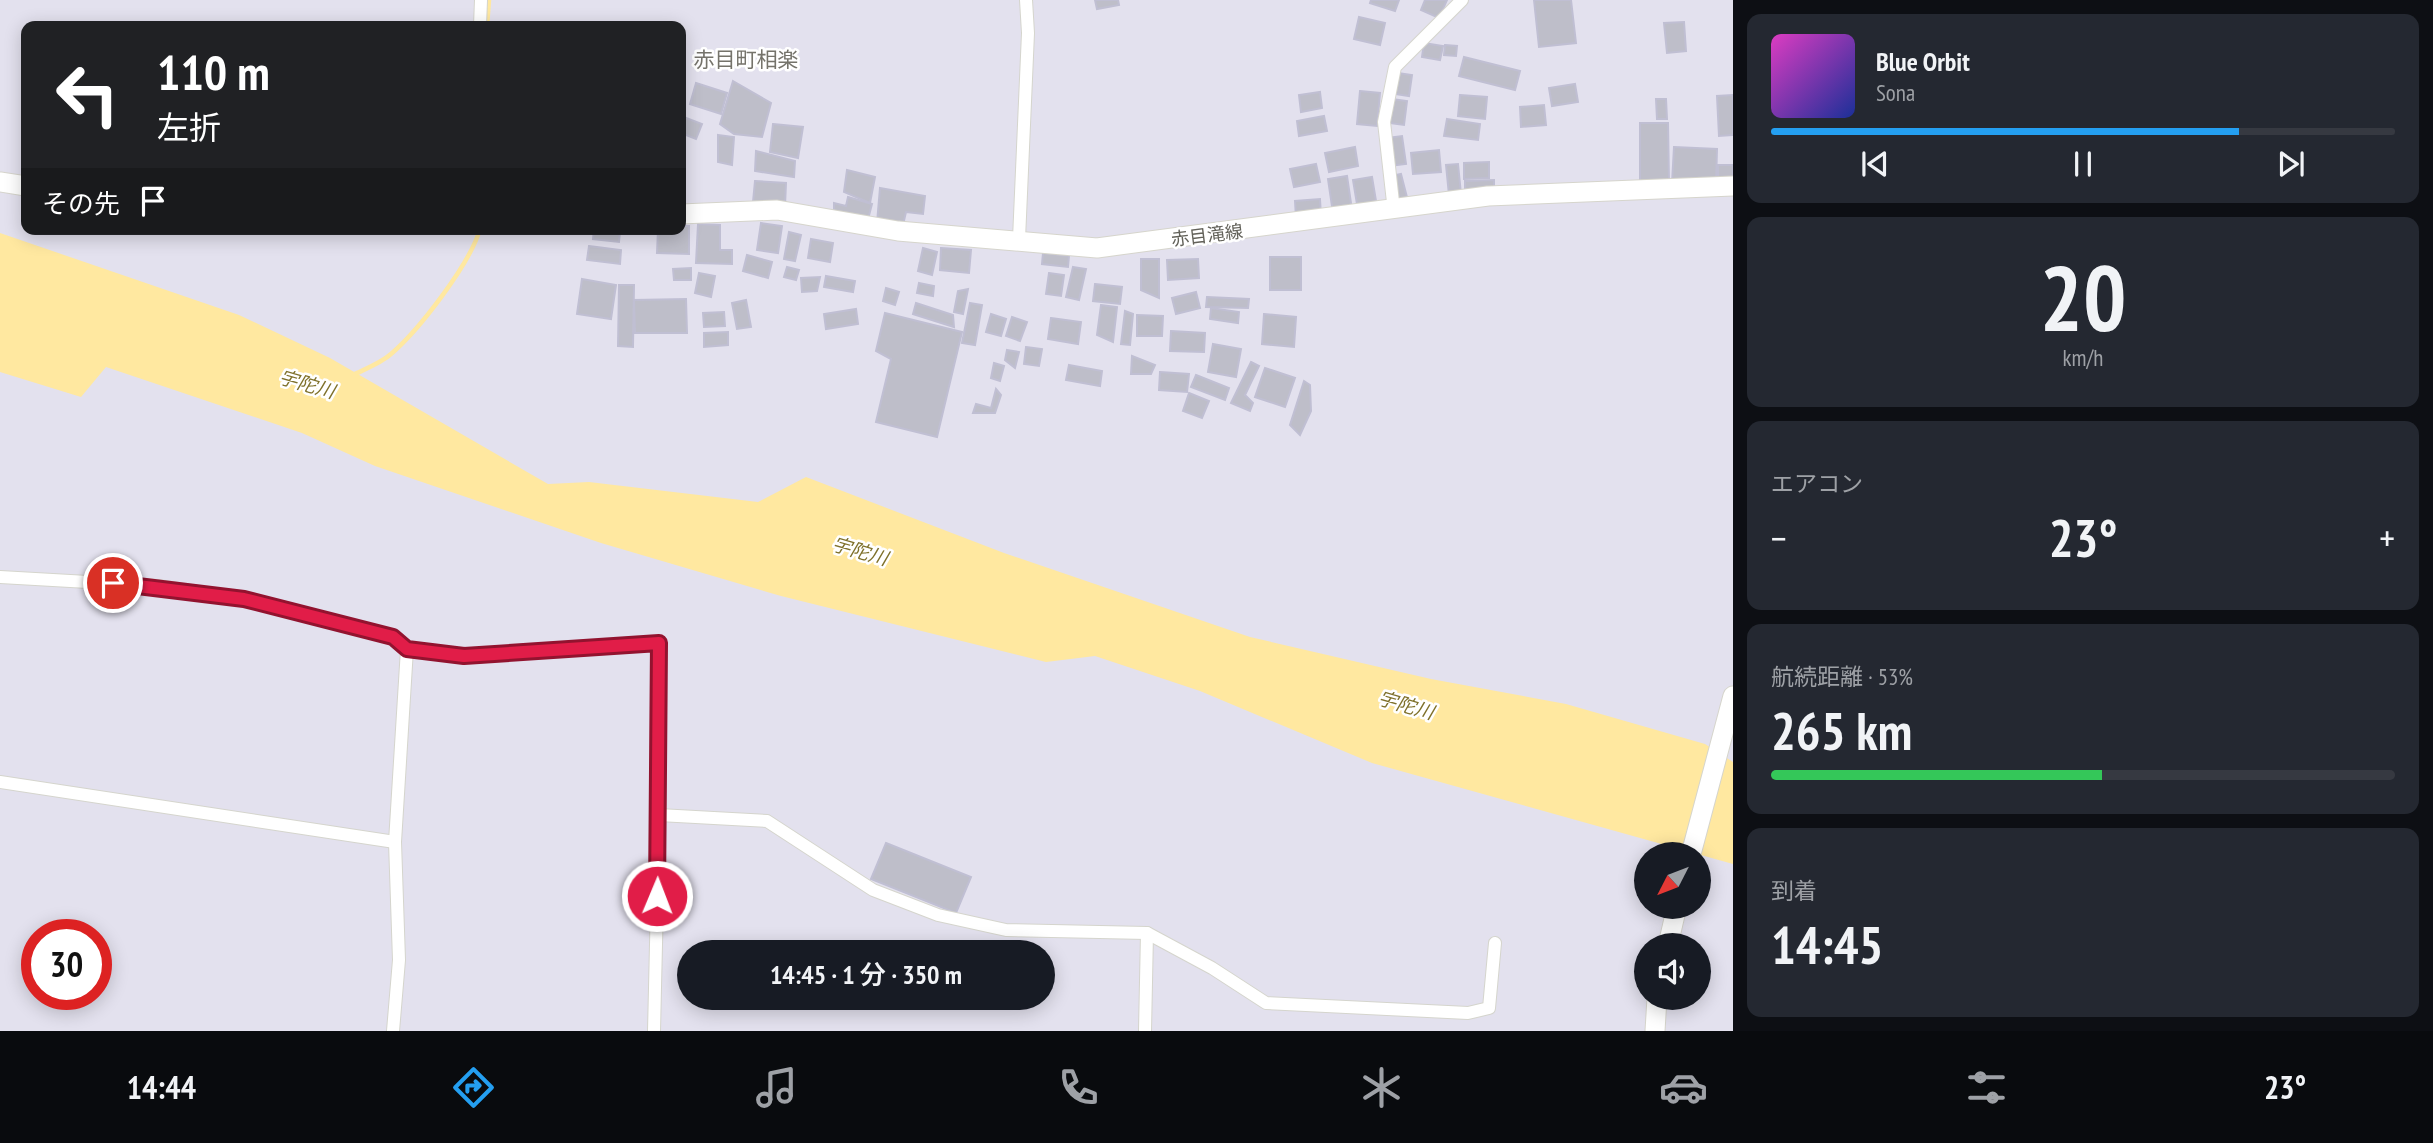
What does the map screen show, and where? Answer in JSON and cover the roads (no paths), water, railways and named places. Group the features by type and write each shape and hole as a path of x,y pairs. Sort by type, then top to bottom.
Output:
{"main road":[{"path":"0,182 21,185"},
{"name":"赤目滝線","path":"686,214 777,210 898,231 1097,248 1394,211 1488,196 1733,186"},
{"path":"1694,842 1732,699"},
{"path":"1656,1031 1657,1010"}],"street":[{"path":"480,21 481,0"},
{"path":"1019,240 1028,33 1026,0"},
{"path":"1394,211 1384,122 1395,67 1462,0"},
{"path":"0,577 158,586 244,599 393,637 407,649 464,656 659,643 659,815 654,1031"},
{"path":"393,1031 399,960 395,842 407,649"},
{"path":"0,782 395,842"},
{"path":"659,815 767,821 873,890 938,915 1006,930 1147,933 1212,968 1266,1003 1468,1013 1489,1008 1495,943"},
{"path":"1145,1031 1147,933"}],"water":[{"name":"宇陀川","path":"0,233 239,315 330,358 548,484 589,482 758,502 806,477 1004,553 1250,637 1431,679 1566,704 1705,744 1733,762 1733,864 1712,858 1712,842 1654,842 1372,763 1200,691 1095,656 1046,662 781,596 601,543 375,466 302,433 106,367 81,397 0,372"}],"waterway":[{"path":"487,21 489,0"},
{"path":"353,375 387,357 415,329 455,278 477,235"}],"district":[{"name":"赤目町相楽","path":"746,59"}]}
